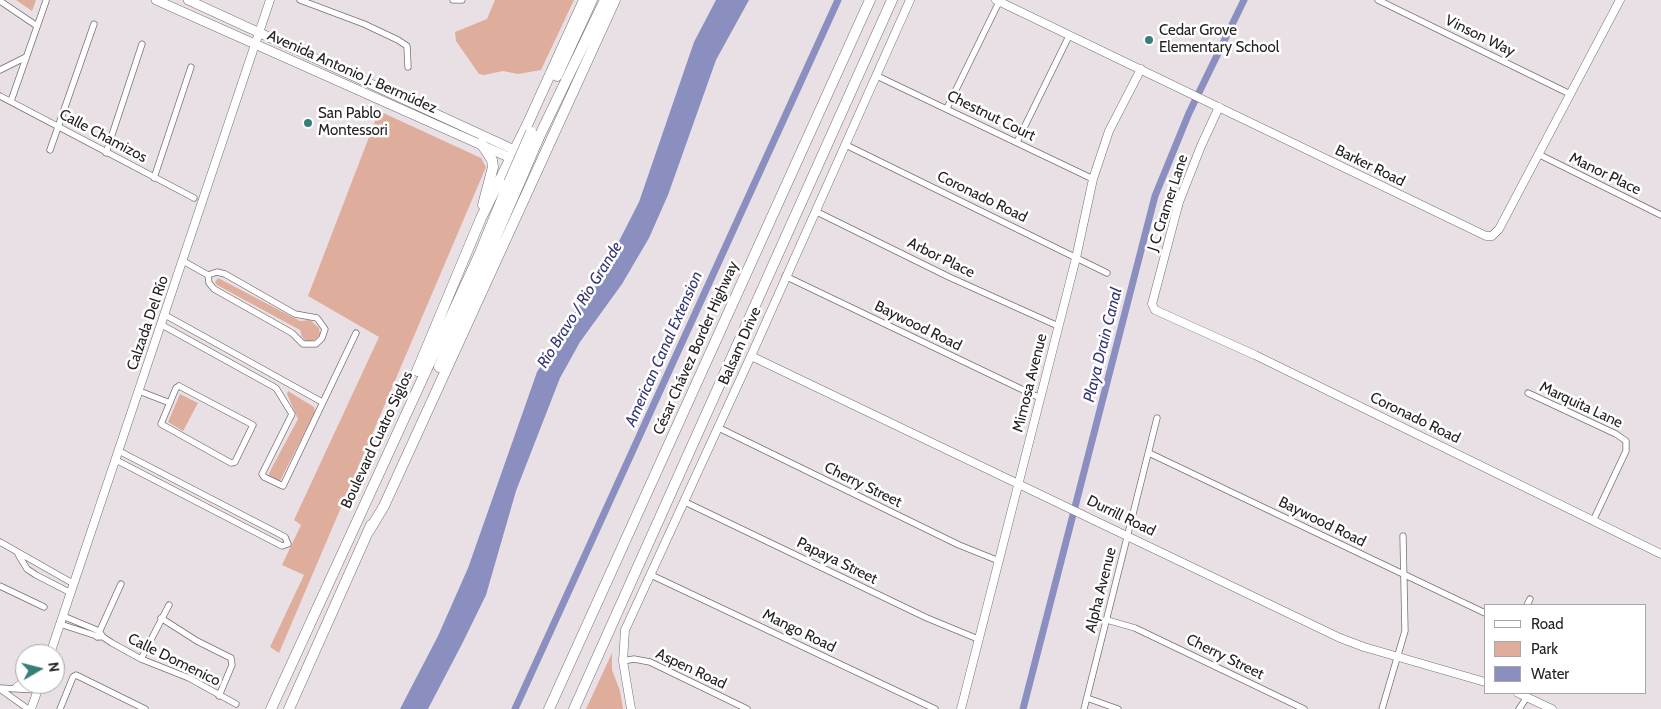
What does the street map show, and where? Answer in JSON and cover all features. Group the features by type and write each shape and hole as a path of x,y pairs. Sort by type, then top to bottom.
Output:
{"highway":[{"path":"369,531 384,506 538,165 537,134 584,0"},
{"path":"537,134 592,0"},
{"path":"509,183 513,154 537,134 605,0"},
{"path":"482,218 509,183 615,0"},
{"name":"César Chávez Border Highway","path":"549,709 870,0"},
{"path":"574,709 892,0"},
{"path":"399,427 409,390 482,218 493,167 488,154 481,144"},
{"path":"509,183 508,179 516,182 524,195"},
{"name":"Boulevard Cuatro Siglos","path":"271,709 509,183"},
{"name":"Boulevard Cuatro Siglos","path":"289,709 369,531 453,336 509,183"}],"main road":[{"name":"Avenida Antonio J. Bermúdez","path":"156,0 481,144 513,154"},
{"name":"Avenida Antonio J. Bermúdez","path":"188,0 538,165"}],"street":[{"name":"Calzada Del Río","path":"53,644 270,0"},
{"path":"300,0 364,24 398,40 407,46 408,67"},
{"path":"453,0 462,0"},
{"name":"Balsam Drive","path":"631,709 623,661 625,630 685,502 910,0"},
{"name":"Vinson Way","path":"1378,0 1570,94"},
{"name":"Barker Road","path":"998,1 1486,236 1492,236 1499,229 1620,0"},
{"path":"0,1 37,26"},
{"path":"11,101 46,1"},
{"path":"947,108 998,1"},
{"path":"50,150 94,24"},
{"path":"1018,142 1069,36"},
{"path":"106,153 142,44"},
{"path":"0,70 26,57"},
{"path":"154,178 190,67"},
{"name":"Mimosa Avenue","path":"960,709 1076,258 1093,179 1109,131 1141,69"},
{"name":"Chestnut Court","path":"877,76 1093,179"},
{"name":"Calle Chamizos","path":"0,96 194,198"},
{"name":"J C Cramer Lane","path":"1155,310 1152,304 1179,202 1219,107"},
{"name":"Coronado Road","path":"846,145 1107,273"},
{"name":"Manor Place","path":"1538,154 1661,215"},
{"name":"Arbor Place","path":"815,211 949,277 1058,326"},
{"path":"183,261 208,274 217,272 224,274 295,314 317,318 325,329 322,338 316,344 303,344 292,333 214,289 209,283 208,274"},
{"name":"Baywood Road","path":"785,276 1040,398"},
{"name":"Coronado Road","path":"1155,310 1255,355 1661,554"},
{"path":"165,315 322,402"},
{"path":"162,324 276,388 292,414 262,475 282,486 285,485 322,402 356,333"},
{"name":"Durrill Road","path":"751,356 1082,512 1340,638 1398,658 1484,682"},
{"path":"276,388 281,379"},
{"path":"179,386 253,424 254,428 236,461 231,463 162,424 170,403 176,388 179,386"},
{"path":"139,391 170,403"},
{"name":"Marquita Lane","path":"1528,393 1594,426 1616,434 1626,442 1626,451 1592,521"},
{"name":"Alpha Avenue","path":"1084,709 1157,418"},
{"name":"Cherry Street","path":"718,428 959,545 999,561"},
{"path":"116,460 282,546 288,544 285,537 119,451"},
{"name":"Baywood Road","path":"1149,453 1484,613"},
{"path":"148,477 152,468"},
{"path":"174,490 178,481"},
{"name":"Papaya Street","path":"685,502 927,618 978,639"},
{"path":"240,524 244,516"},
{"path":"1382,709 1405,630 1405,576 1402,536"},
{"path":"0,542 74,584"},
{"path":"17,552 27,569 71,593"},
{"name":"Mango Road","path":"651,575 935,709"},
{"path":"100,635 121,584"},
{"path":"0,586 44,607"},
{"path":"1528,604 1530,599"},
{"path":"141,659 169,605"},
{"path":"161,618 197,641 231,658 232,665 219,696"},
{"name":"Calle Domenico","path":"61,620 100,635 141,659 189,678 236,704"},
{"name":"Cherry Street","path":"1106,620 1135,628 1304,709"},
{"name":"Aspen Road","path":"623,661 634,659 650,662 747,709"},
{"path":"60,709 73,677 78,676 145,709"},
{"path":"0,688 15,687"},
{"path":"0,688 29,709 35,694"},
{"path":"1520,694 1552,709"},
{"path":"1519,709 1527,697"},
{"path":"1087,698 1118,709"}],"green space":[{"path":"16,0 36,0 32,11"},
{"path":"495,0 574,0 541,70 518,74 503,71 484,75 479,74 456,41 455,32 487,19"},
{"path":"379,111 481,158 486,167 279,653 270,647 304,575 282,565 301,525 294,520 379,337 308,296"},
{"path":"218,278 300,321 310,320 319,328 320,334 316,339 308,343 302,337 300,330 217,285 215,282"},
{"path":"288,391 314,407 315,412 280,481 269,477 269,473 298,419 287,394"},
{"path":"180,394 198,403 183,431 168,422"},
{"path":"612,653 612,670 620,691 623,709 586,709"}],"water":[{"name":"Río Bravo / Rio Grande","path":"716,0 749,0 716,60 668,195 649,238 622,284 580,342 560,378 516,491 486,595 428,709 400,709 438,636 468,568 537,372 617,245 639,202 694,42"}],"waterway":[{"name":"American Canal Extension","path":"515,709 838,0"},
{"name":"Playa Drain Canal","path":"1023,709 1155,196 1189,113 1244,0"}],"place":[{"name":"Cedar Grove Elementary School","path":"1149,40"},
{"name":"San Pablo Montessori","path":"308,123"}]}
